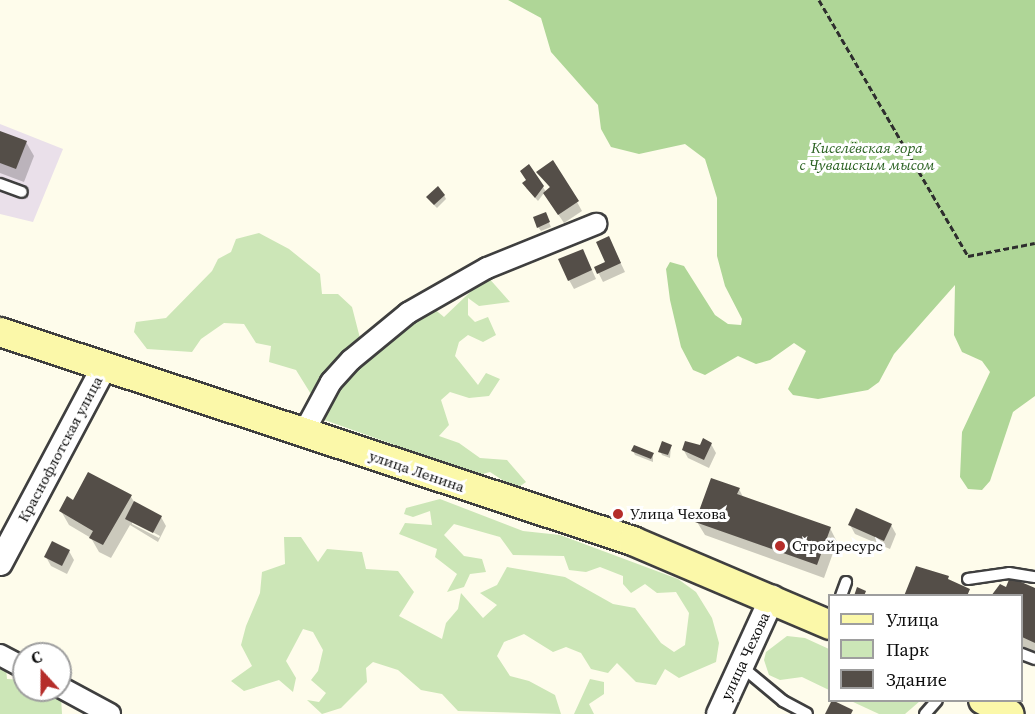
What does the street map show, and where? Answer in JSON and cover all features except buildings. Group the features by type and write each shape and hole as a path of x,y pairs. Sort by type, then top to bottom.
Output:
{"main road":[{"name":"улица Ленина","path":"0,332 633,540 828,623"},
{"path":"987,702 1009,714"}],"street":[{"path":"304,432 331,382 351,360 408,313 486,268 596,224"},
{"name":"Краснофлотская улица","path":"0,563 104,367"},
{"name":"улица Чехова","path":"719,714 739,664 772,598"},
{"path":"72,693 110,714"}],"lane":[{"path":"0,184 22,192"},
{"path":"968,579 1009,573 1035,577"},
{"path":"842,594 846,582"},
{"path":"739,664 783,701 807,714"},
{"path":"925,714 935,702"}],"path":[{"path":"819,0 968,256 1035,243"}],"shaded area":[{"path":"0,124 63,149 33,222 0,214"}],"green space":[{"name":"Киселёвская гора с Чувашским мысом","path":"508,0 1035,0 1035,396 1013,412 990,481 982,490 968,489 960,477 962,432 990,372 982,361 962,352 954,335 955,285 894,354 879,382 868,390 818,399 793,395 788,389 806,351 794,343 770,360 756,364 738,356 705,375 693,370 681,347 670,300 666,269 670,262 684,266 715,315 728,324 741,325 742,319 725,286 717,256 717,198 705,159 685,144 639,154 611,147 601,129 598,105 551,52 541,18"},
{"path":"259,233 289,249 320,274 322,294 338,294 352,307 361,342 314,399 296,370 269,362 271,346 256,343 244,324 224,323 201,339 192,352 147,349 134,332 136,322 166,318 212,271 218,259 231,252 236,239"},
{"path":"487,276 510,302 479,306 468,298 468,315 475,322 488,317 496,335 483,342 468,335 459,342 455,356 478,385 486,373 500,379 489,396 469,398 450,392 441,400 449,425 439,436 459,443 480,458 507,460 526,482 516,489 490,472 479,475 319,418 341,381 381,345 432,307 444,317"},
{"path":"440,499 523,531 560,535 678,579 696,592 712,618 719,643 716,662 679,678 665,669 656,685 636,682 617,663 608,673 591,669 581,653 566,647 553,652 524,634 504,642 497,656 510,676 529,681 555,695 561,714 458,711 442,694 421,690 398,670 373,662 366,668 367,682 341,708 322,714 307,700 319,702 326,693 311,680 318,671 323,650 313,632 303,629 286,661 296,678 293,692 279,680 244,691 231,681 252,666 241,645 246,626 260,593 262,572 285,564 284,537 301,537 318,562 327,549 362,552 366,569 398,571 414,592 399,616 442,639 446,623 458,609 461,593 483,618 497,605 480,593 497,585 507,567 565,577 613,604 635,608 661,643 674,652 685,645 689,613 676,592 657,593 645,584 631,593 623,584 623,576 600,567 586,572 569,570 564,556 513,555 500,537 454,524 444,535 464,556 482,559 486,572 470,574 464,587 447,592 457,574 435,557 437,549 399,534 405,523 432,525 430,511 413,517 404,514 406,508"},
{"path":"787,636 805,638 828,649 828,690 802,677 780,680 769,675 764,660 766,652"},
{"path":"0,664 6,667 7,679 12,679 12,702 61,702 62,714 0,714"},
{"path":"590,679 604,682 604,694 589,704 594,714 574,714"},
{"path":"853,702 919,702 905,714 879,714"}],"place":[{"name":"Улица Чехова","path":"618,514"},
{"name":"Стройресурс","path":"780,546"}]}
